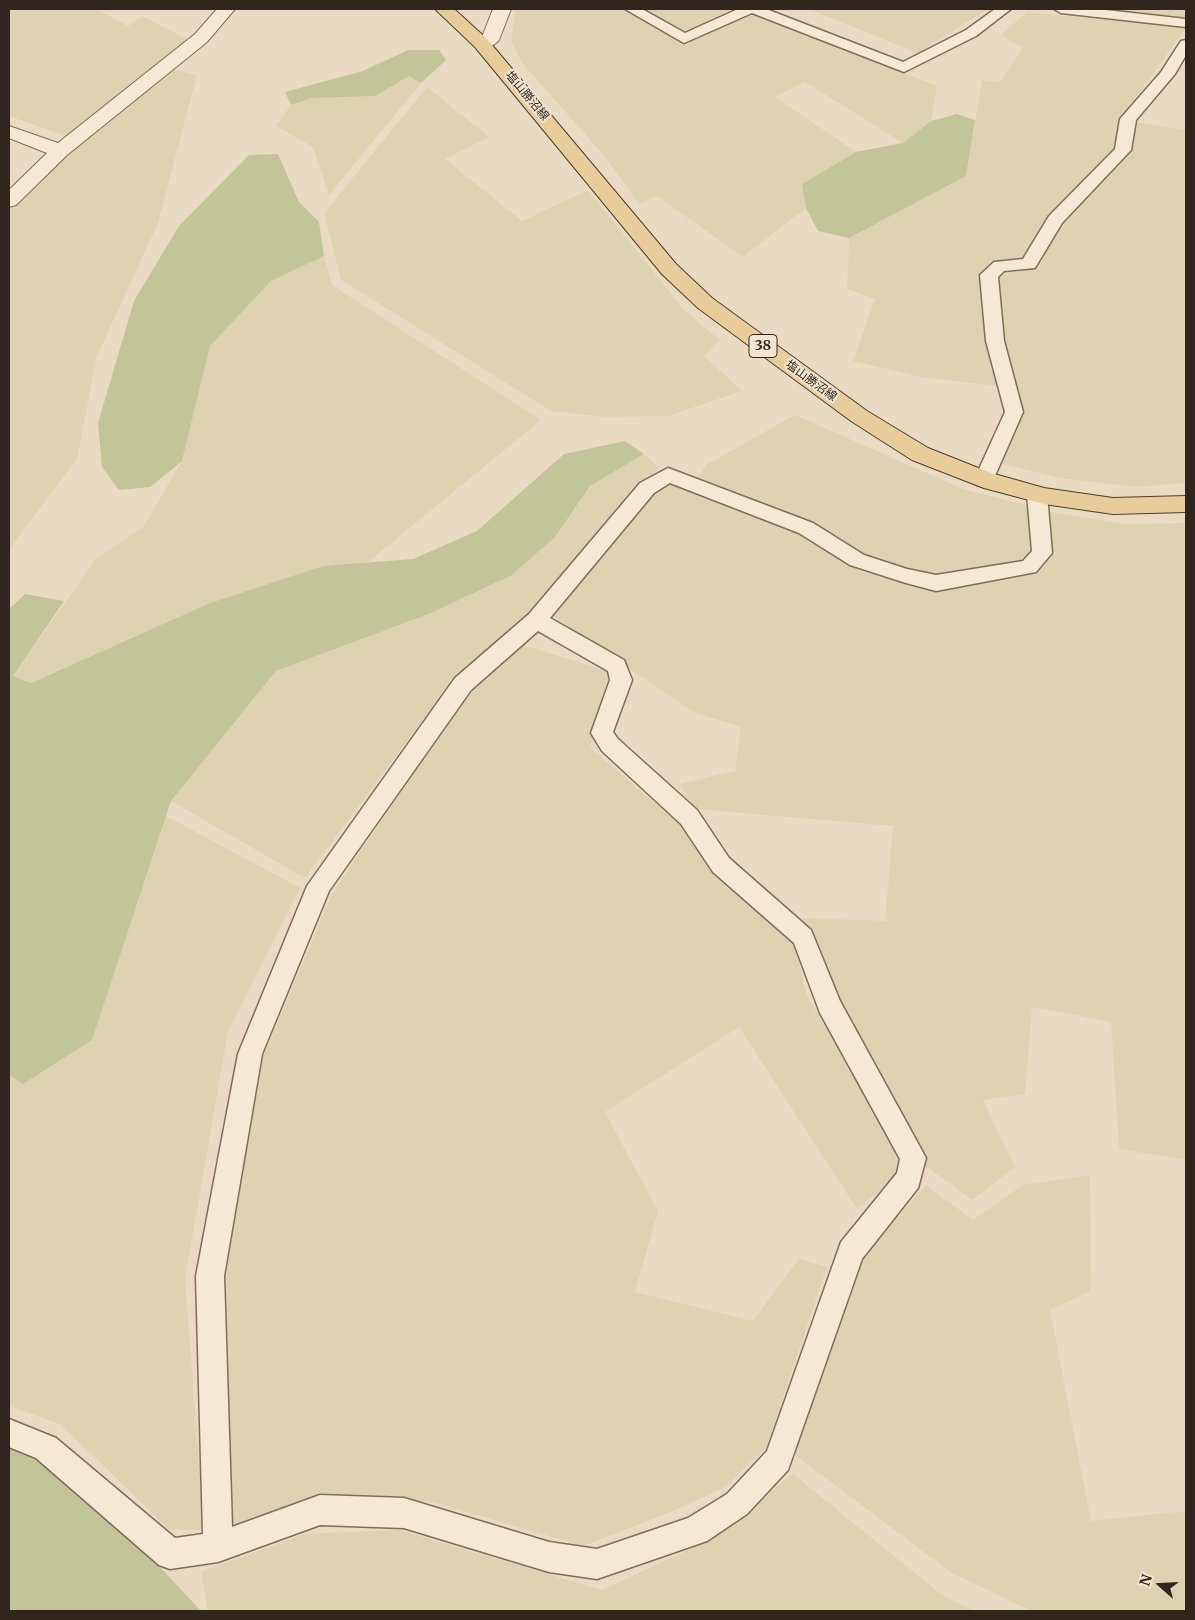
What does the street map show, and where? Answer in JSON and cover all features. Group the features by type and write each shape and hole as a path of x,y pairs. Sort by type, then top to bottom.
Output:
{"main road":[{"name":"塩山勝沼線","path":"444,9 481,43 668,269 705,303 859,416 920,454 984,480 1037,494 1113,506 1186,504"}],"street":[{"path":"9,200 60,151 201,38 226,9"},
{"path":"481,43 490,40 502,9"},
{"path":"9,132 60,151"}],"lane":[{"path":"632,9 684,39 749,9"},
{"path":"754,9 904,68 971,33 1004,9"},
{"path":"1061,9 1186,23"},
{"path":"984,480 1014,412 995,341 989,275 1000,266 1029,264 1055,220 1123,150 1128,119 1167,74 1186,44"},
{"path":"218,1547 210,1276 250,1054 319,886 463,684 536,620 647,488 668,474 806,528 857,560 906,576 936,583 1029,567 1042,552 1037,494"},
{"path":"9,1433 46,1448 170,1554 218,1547 320,1510 404,1513 549,1557 596,1564 696,1530 737,1504 778,1460 851,1251 909,1179 913,1158 829,1005 803,937 722,865 689,817 610,745 602,733 621,680 617,666 536,620"}],"shaded area":[{"path":"9,9 96,9 128,26 142,16 189,40 68,137 9,116"},
{"path":"516,9 625,9 686,44 752,13 937,86 931,121 903,143 805,82 775,97 856,152 802,184 806,208 743,257 657,196 639,204 601,152 523,64 511,41"},
{"path":"640,9 732,9 684,34"},
{"path":"809,9 988,9 917,53"},
{"path":"1080,9 1186,9 1186,21"},
{"path":"1027,12 1186,28 1124,114 1118,147 1050,213 1023,258 996,261 979,274 998,386 921,377 853,361 875,299 847,289 849,238 966,176 982,80 1000,82 1023,48 1001,35"},
{"path":"168,68 197,75 158,223 97,356 77,459 9,550 9,199"},
{"path":"409,76 421,83 329,195 313,147 276,126 291,105 311,98 374,96"},
{"path":"427,87 489,137 445,159 522,221 588,190 684,310 720,340 704,356 742,391 668,416 607,417 551,411 341,280 324,213"},
{"path":"1134,122 1186,130 1186,483 1135,487 1060,478 999,463 1021,413 999,336 993,285 1002,274 1039,268 1051,237 1125,154"},
{"path":"324,256 332,285 541,420 368,562 323,566 210,603 30,683 13,676 96,559 143,527 182,461 210,346 271,281"},
{"path":"795,415 963,489 1030,506 1031,552 1017,564 930,575 868,558 812,521 697,480 706,465"},
{"path":"644,454 659,468 633,490 529,613 452,681 305,878 171,801 276,671 429,614 512,575 555,537 590,486"},
{"path":"676,483 802,534 859,571 939,591 1039,571 1052,557 1050,512 1124,524 1186,523 1186,1160 1119,1149 1111,1022 1032,1007 1025,1094 983,1100 1015,1167 972,1200 927,1167 839,1009 802,918 885,921 893,826 696,809 679,784 735,771 741,727 695,713 551,615 659,488"},
{"path":"523,645 610,672 590,748 677,822 719,881 793,938 807,996 900,1151 897,1177 857,1209 739,1027 605,1112 658,1211 635,1292 753,1321 799,1259 827,1267 766,1448 725,1487 678,1509 583,1546 433,1502 316,1496 229,1526 222,1274 263,1057 333,892 462,701"},
{"path":"166,816 300,888 228,1032 185,1279 204,1530 169,1529 60,1424 9,1406 9,1075 23,1084 92,1040"},
{"path":"1090,1175 1091,1291 1050,1310 1091,1521 1186,1511 1186,1611 1031,1611 950,1572 794,1454 859,1262 926,1185 973,1220 1023,1185"},
{"path":"793,1474 942,1595 974,1611 208,1611 201,1572 304,1534 399,1530 602,1590 710,1540"}],"green space":[{"path":"408,50 439,50 446,60 421,83 409,76 375,96 311,98 291,105 285,92 363,71"},
{"path":"957,114 975,120 966,176 849,238 818,231 806,208 802,184 856,152 903,143 931,121"},
{"path":"278,154 299,202 319,222 324,256 271,281 210,346 182,461 150,487 119,490 102,467 98,423 134,301 179,226 249,155"},
{"path":"625,441 644,454 590,486 555,537 512,575 429,614 276,671 171,801 92,1040 23,1084 9,1075 9,609 25,594 64,601 13,676 31,683 210,603 323,566 413,559 477,531 564,454"},
{"path":"9,1438 56,1455 201,1611 9,1611"}]}
